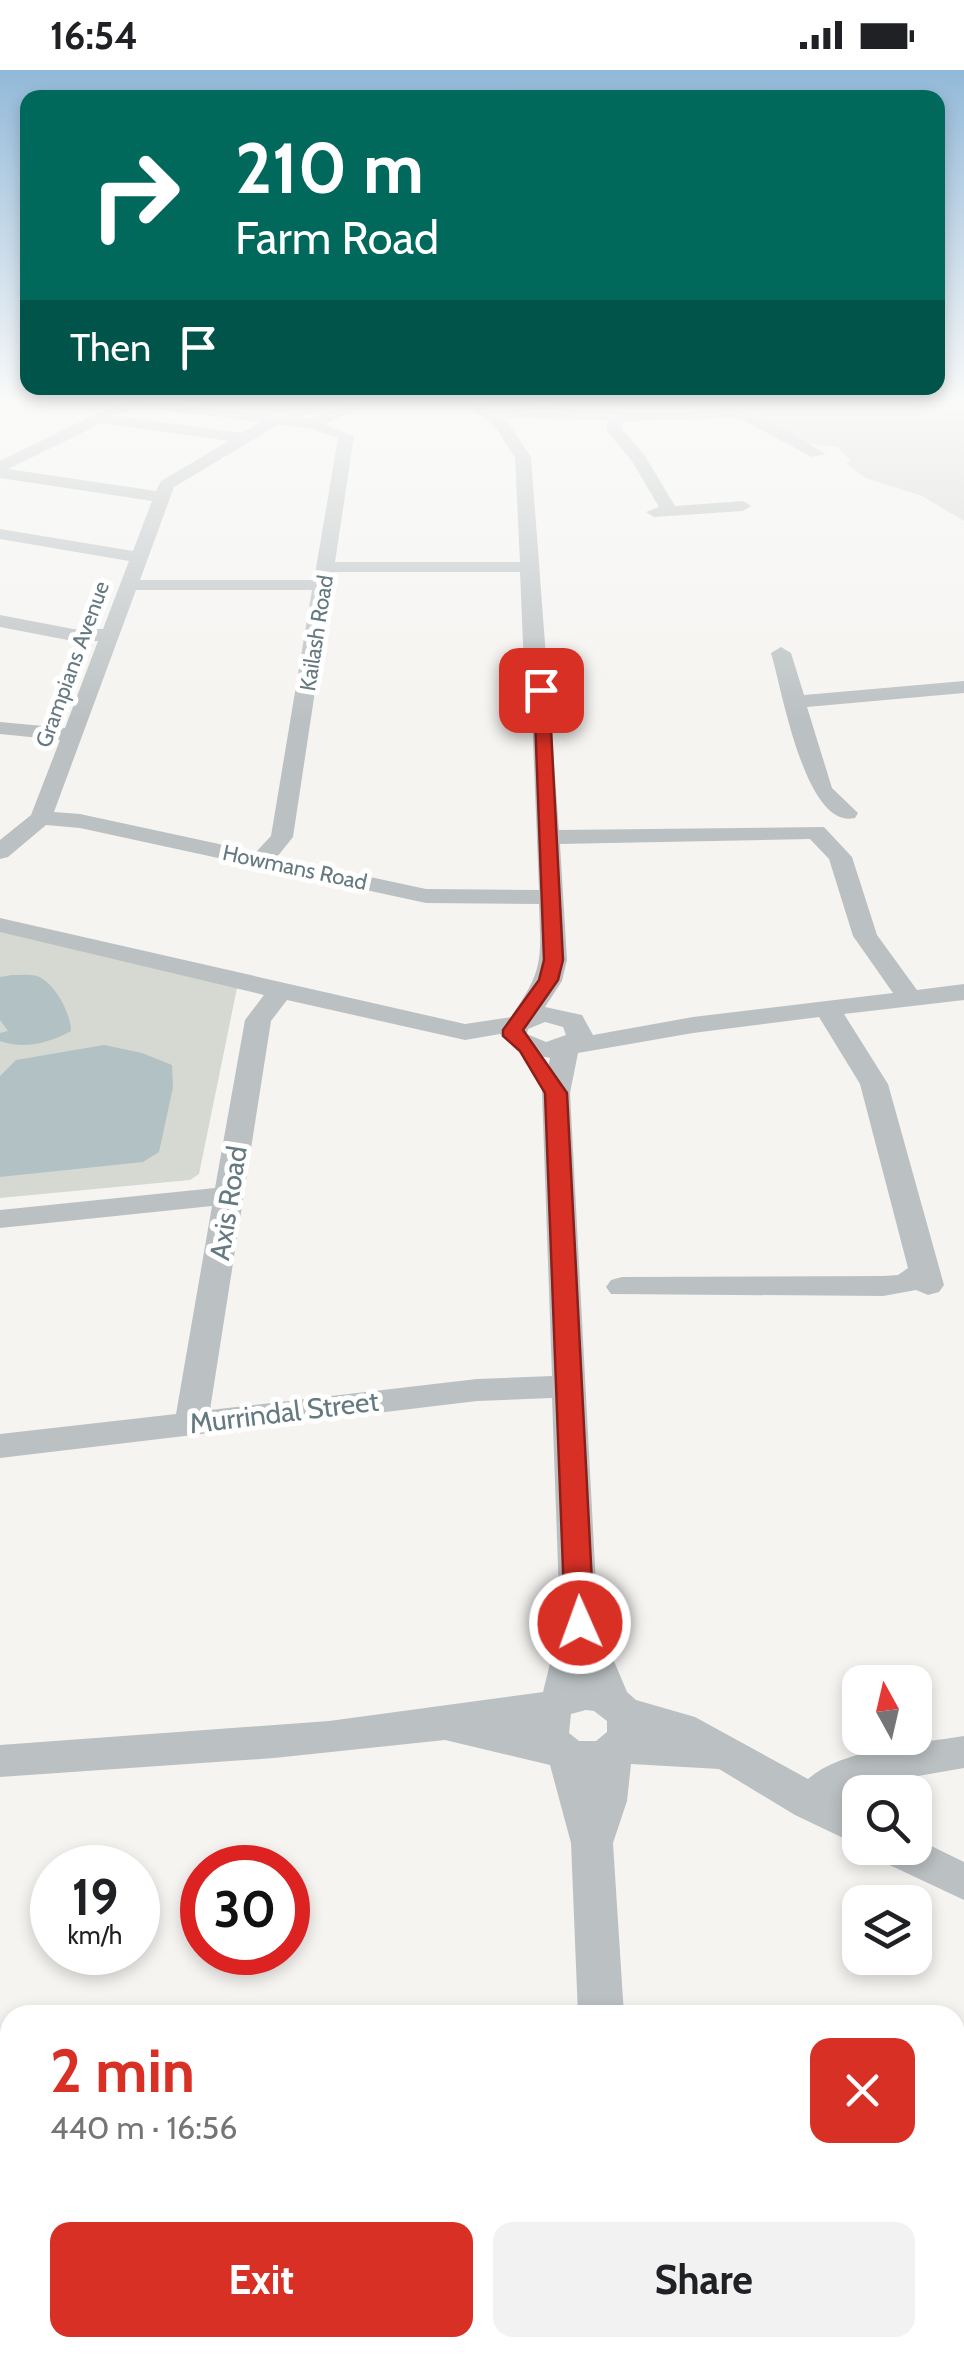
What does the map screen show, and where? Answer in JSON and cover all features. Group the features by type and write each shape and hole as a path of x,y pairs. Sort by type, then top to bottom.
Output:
{"street":[{"name":"Grampians Avenue","path":"0,852 41,818 158,506"},
{"name":"Kailash Road","path":"261,860 282,836 336,506"},
{"path":"523,1034 549,980 554,960 541,690 534,667 526,506"},
{"path":"667,506 671,512"},
{"path":"650,512 744,506"},
{"path":"0,534 137,557"},
{"path":"128,585 529,567"},
{"path":"0,622 74,635 110,635"},
{"path":"782,653 821,789 851,822"},
{"path":"796,702 964,687"},
{"path":"0,728 72,736"},
{"path":"811,823 821,789"},
{"path":"548,837 679,837 752,831 811,823 827,810 851,822"},
{"name":"Howmans Road","path":"41,818 80,821 426,896 550,897"},
{"path":"840,858 851,822"},
{"path":"811,823 840,858 865,936 910,998"},
{"path":"0,924 424,1026 448,1036 523,1034 544,1014 568,1033 693,1025 964,992"},
{"path":"549,980 568,1033 556,1093 580,1623 616,1729 606,1801 592,1843"},
{"name":"Axis Road","path":"190,1423 258,1020 281,991"},
{"path":"622,1287 883,1286 905,1285 918,1279 927,1281 874,1084 826,1009"},
{"path":"523,1034 556,1093"},
{"path":"0,1219 230,1196"},
{"name":"Murrindal Street","path":"0,1446 515,1386 568,1386"},
{"path":"580,1623 557,1703 546,1718 546,1733 564,1753 592,1843 600,2005"},
{"path":"0,1761 443,1725 557,1703 580,1694 616,1729 672,1748 730,1758 842,1820"},
{"path":"443,1725 590,1759 616,1729"},
{"path":"810,1803 833,1781 878,1767 964,1752"},
{"path":"930,1865 964,1882"}],"shaded area":[{"path":"938,506 964,506 964,521"},
{"path":"0,931 237,988 199,1174 190,1180 0,1198"},
{"path":"0,977 43,979 65,1007 71,1031 36,1044 0,1041 0,1033 8,1031 0,1020"},
{"path":"104,1045 142,1053 172,1065 173,1087 159,1152 143,1162 0,1177 0,1076 16,1060"}],"route":[{"path":"541,690 554,960 549,980 516,1024 513,1036 528,1047 556,1093 580,1623"}]}
